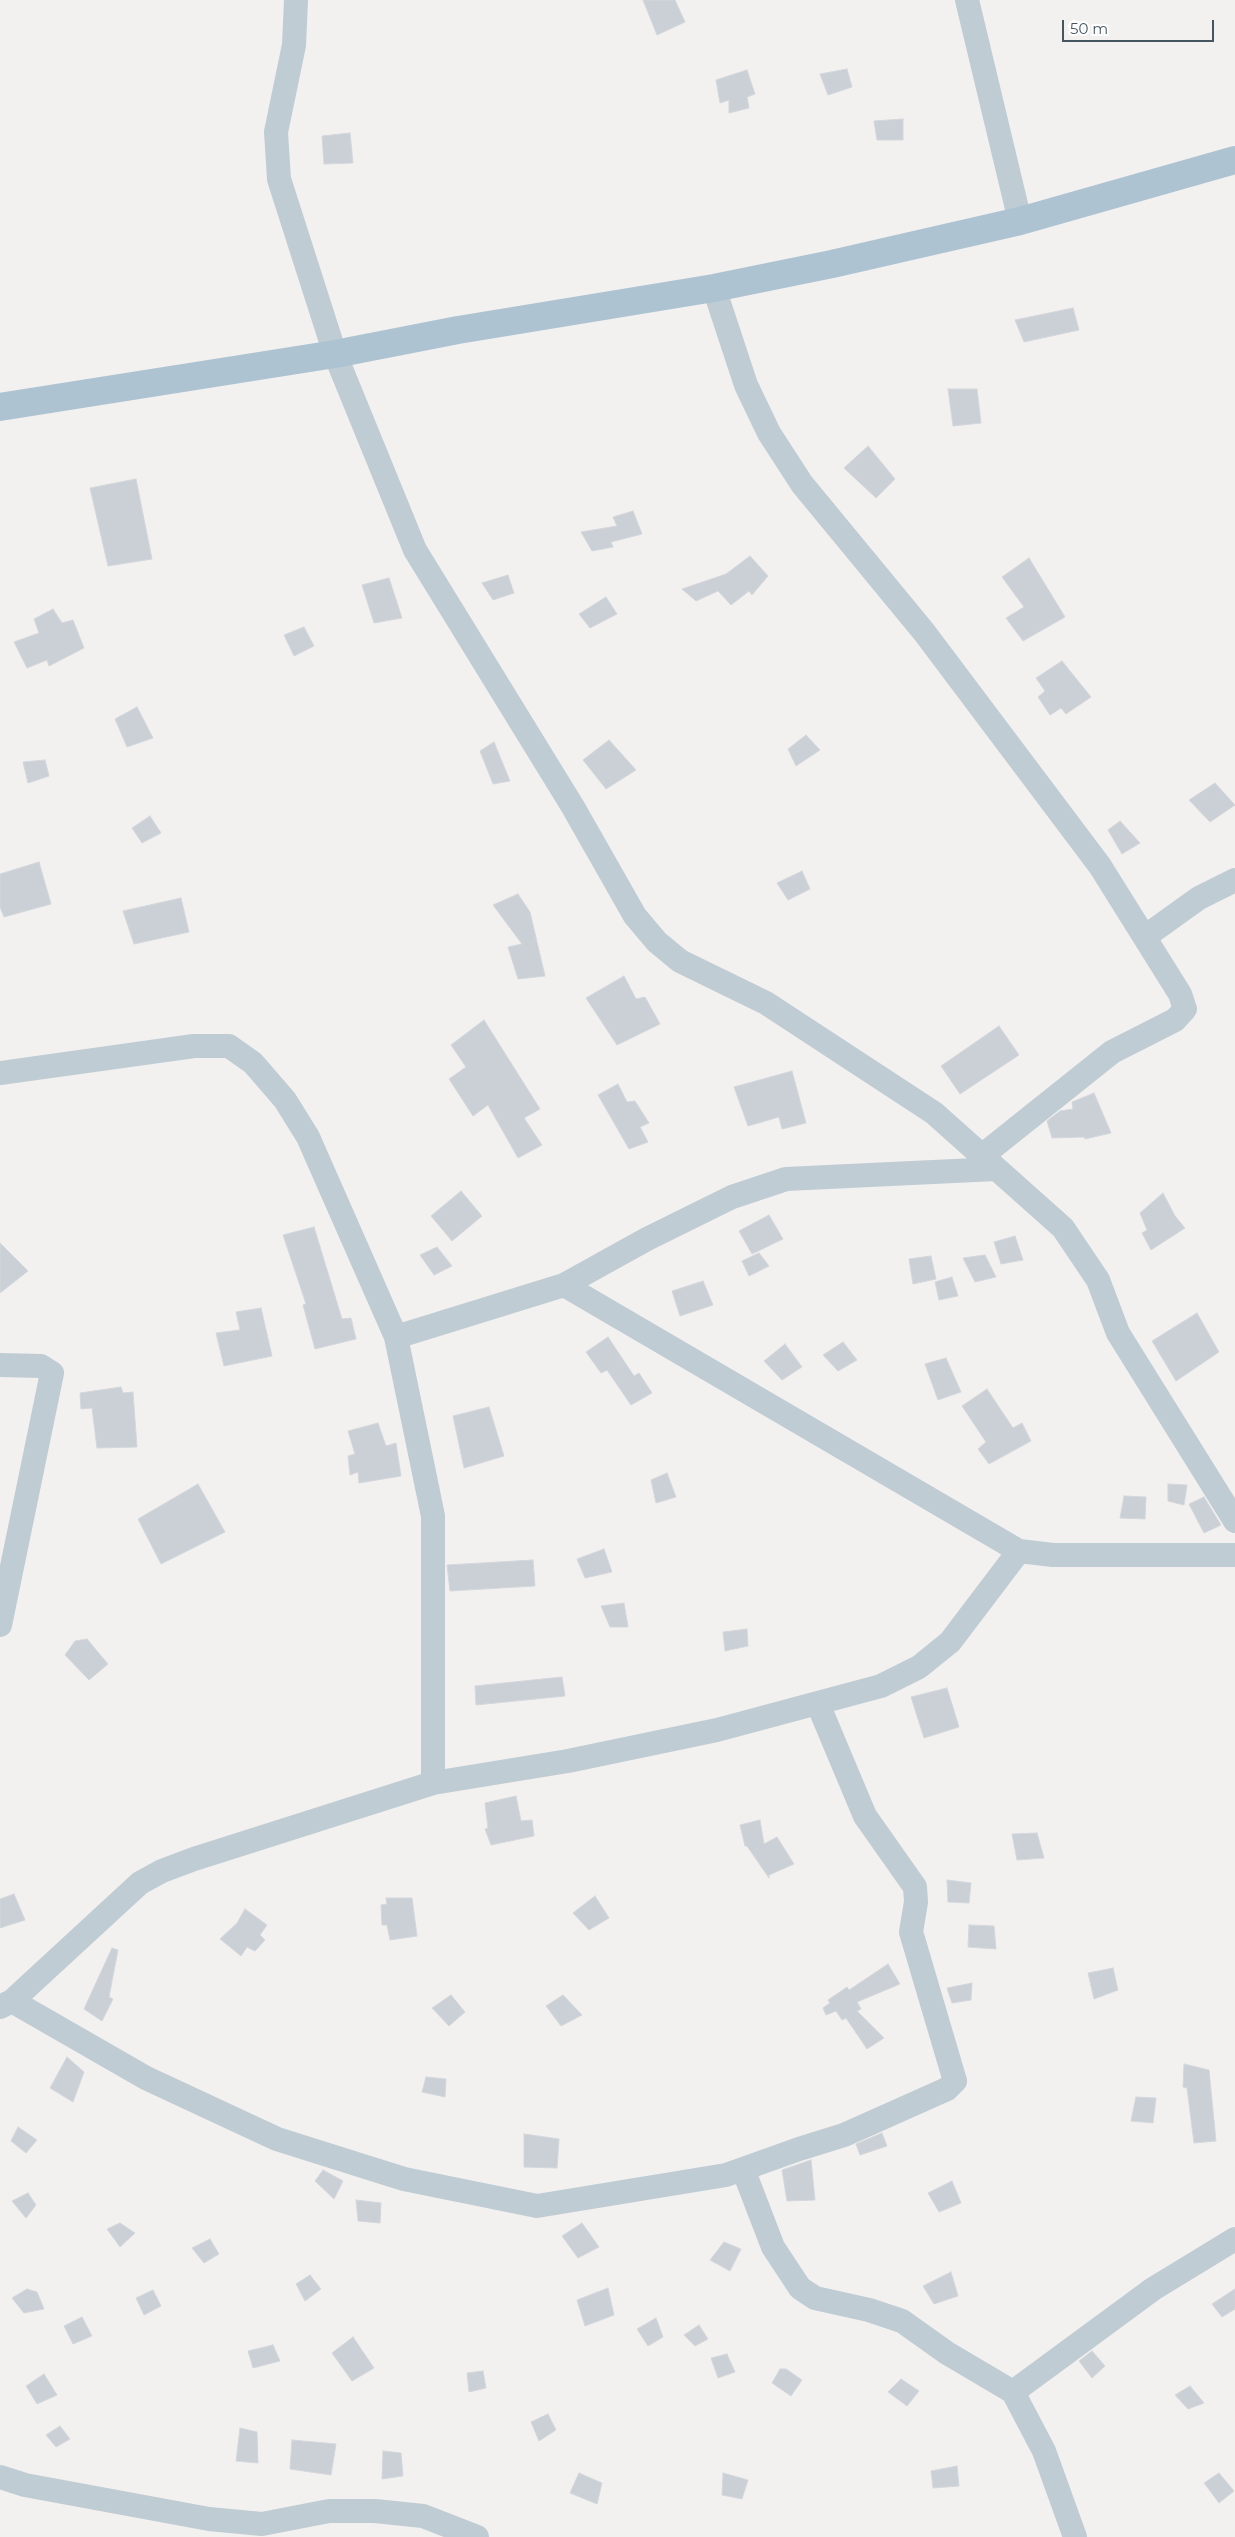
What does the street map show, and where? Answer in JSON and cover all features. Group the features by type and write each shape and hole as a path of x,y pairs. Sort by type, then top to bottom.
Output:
{"main road":[{"path":"0,407 335,354 458,330 714,288 832,264 1020,221 1235,160"}],"street":[{"path":"296,0 294,45 276,132 280,179 335,354 415,550 573,807 635,916 657,942 680,960 766,1003 934,1113 1063,1228 1098,1280 1118,1333 1235,1522"},
{"path":"967,0 1020,221"},
{"path":"396,1336 564,1285 647,1239 732,1197 786,1179 990,1162 1112,1052 1175,1020 1185,1009 1180,994 1146,936 1100,866 924,632 802,484 769,433 746,384 714,288"},
{"path":"1146,936 1199,898 1235,880"},
{"path":"0,1073 194,1046 229,1046 253,1063 266,1077 284,1100 308,1137 396,1336 433,1516 433,1783"},
{"path":"564,1285 1019,1550 1053,1555 1235,1555"},
{"path":"0,1365 41,1366 52,1373 0,1625"},
{"path":"818,1704 865,1816 915,1887 916,1902 911,1932 955,2081 947,2089 844,2135 799,2148 726,2175 537,2206 404,2179 277,2139 146,2078 6,2004 140,1883 162,1871 203,1856 433,1783 605,1753 717,1730 881,1686 919,1667 950,1642 1019,1550"},
{"path":"743,2170 773,2248 800,2288 815,2298 869,2310 902,2322 948,2353 1013,2392 1044,2451 1075,2537"},
{"path":"1013,2392 1152,2290 1235,2238"},
{"path":"0,2477 25,2485 210,2519 262,2524 330,2510 375,2511 423,2516 477,2537"}],"building":[{"path":"643,0 675,0 685,22 657,35"},
{"path":"847,69 852,87 828,95 820,74"},
{"path":"747,70 755,94 747,97 749,108 729,113 729,100 720,103 716,80"},
{"path":"903,119 903,140 877,140 874,121"},
{"path":"350,133 353,163 324,164 322,136"},
{"path":"1073,308 1079,330 1024,342 1015,320"},
{"path":"948,389 977,389 981,423 953,426"},
{"path":"868,446 895,479 876,498 844,468"},
{"path":"136,479 152,559 108,566 90,488"},
{"path":"633,511 642,534 611,542 613,547 592,551 581,532 617,526 613,517"},
{"path":"750,556 768,576 752,595 749,591 731,605 718,591 696,601 682,589 726,574"},
{"path":"1029,558 1065,617 1023,641 1006,618 1024,607 1002,577"},
{"path":"508,575 514,593 493,600 482,583"},
{"path":"389,578 402,618 374,623 362,585"},
{"path":"606,597 617,614 590,628 579,614"},
{"path":"53,609 62,623 73,620 84,648 49,666 47,660 27,668 14,642 39,633 34,619"},
{"path":"304,627 314,646 294,656 284,635"},
{"path":"1062,661 1091,697 1066,714 1061,708 1050,715 1038,697 1045,691 1036,678"},
{"path":"137,707 153,738 127,747 115,719"},
{"path":"806,735 820,750 796,766 788,749"},
{"path":"609,740 636,770 606,789 583,760"},
{"path":"494,742 510,781 493,784 480,751"},
{"path":"45,760 49,776 28,783 23,762"},
{"path":"1215,783 1235,805 1210,822 1189,800"},
{"path":"150,816 161,833 142,843 132,828"},
{"path":"1120,821 1140,843 1122,854 1108,830"},
{"path":"39,862 51,904 4,917 0,907 0,874"},
{"path":"802,871 810,889 788,900 777,883"},
{"path":"518,894 530,912 545,976 518,979 508,947 522,944 493,905"},
{"path":"181,898 189,932 134,944 123,911"},
{"path":"624,976 636,999 645,997 660,1024 617,1045 586,998"},
{"path":"484,1020 540,1109 524,1118 542,1145 518,1158 488,1105 473,1116 449,1079 466,1067 451,1045"},
{"path":"999,1026 1019,1055 960,1094 941,1066"},
{"path":"792,1071 806,1123 782,1129 779,1117 748,1126 734,1087"},
{"path":"618,1084 627,1102 635,1101 649,1123 640,1127 648,1142 629,1149 598,1095"},
{"path":"1094,1093 1111,1133 1085,1139 1084,1137 1052,1138 1047,1121 1060,1111 1073,1109 1072,1102"},
{"path":"461,1191 482,1216 452,1241 431,1216"},
{"path":"1163,1193 1175,1216 1185,1228 1151,1250 1142,1233 1147,1230 1140,1213"},
{"path":"769,1215 783,1239 752,1254 739,1231"},
{"path":"314,1227 342,1319 351,1318 356,1339 315,1349 303,1305 306,1304 283,1235"},
{"path":"1015,1236 1023,1260 1001,1264 994,1242"},
{"path":"0,1243 28,1271 0,1293"},
{"path":"437,1247 452,1266 434,1275 420,1255"},
{"path":"759,1253 769,1266 749,1276 742,1261"},
{"path":"985,1255 996,1277 975,1282 963,1258"},
{"path":"931,1256 936,1279 913,1284 909,1259"},
{"path":"952,1277 958,1296 939,1300 935,1282"},
{"path":"703,1281 713,1305 680,1316 672,1291"},
{"path":"261,1308 272,1356 224,1366 216,1333 240,1330 236,1312"},
{"path":"1197,1313 1219,1352 1176,1381 1152,1341"},
{"path":"608,1337 634,1376 639,1373 652,1393 631,1405 607,1370 601,1373 586,1352"},
{"path":"843,1342 857,1360 838,1371 823,1355"},
{"path":"785,1344 802,1367 782,1380 764,1361"},
{"path":"946,1358 961,1392 938,1400 925,1364"},
{"path":"121,1387 123,1393 133,1392 137,1447 97,1448 92,1408 81,1409 80,1393"},
{"path":"987,1389 1013,1428 1022,1423 1031,1441 989,1464 978,1449 986,1442 962,1406"},
{"path":"489,1407 504,1456 464,1468 453,1416"},
{"path":"378,1423 386,1446 396,1443 401,1476 359,1483 358,1472 350,1475 348,1456 355,1454 348,1431"},
{"path":"667,1473 676,1497 656,1503 651,1480"},
{"path":"198,1484 225,1532 161,1564 138,1519"},
{"path":"1168,1484 1187,1485 1184,1505 1168,1501"},
{"path":"1124,1496 1146,1497 1145,1519 1120,1518"},
{"path":"1204,1497 1221,1525 1204,1533 1189,1504"},
{"path":"604,1549 612,1572 585,1578 577,1559"},
{"path":"533,1560 535,1586 450,1591 447,1565"},
{"path":"624,1603 628,1627 610,1627 601,1606"},
{"path":"747,1629 748,1646 725,1651 723,1632"},
{"path":"87,1639 108,1664 89,1680 65,1655 75,1641"},
{"path":"562,1677 565,1696 476,1705 475,1686"},
{"path":"947,1688 959,1727 924,1738 911,1697"},
{"path":"516,1796 521,1821 532,1820 534,1836 491,1845 485,1829 488,1828 485,1803"},
{"path":"760,1820 764,1844 777,1837 794,1864 769,1875 769,1878 747,1846 745,1846 740,1825"},
{"path":"1037,1833 1044,1858 1017,1860 1012,1834"},
{"path":"947,1880 971,1883 969,1903 948,1902"},
{"path":"14,1894 25,1920 0,1928 0,1899"},
{"path":"595,1896 609,1918 589,1930 573,1913"},
{"path":"386,1898 412,1898 417,1936 390,1940 387,1925 382,1925 381,1905 387,1904"},
{"path":"245,1909 267,1925 260,1935 265,1940 255,1951 247,1947 241,1956 220,1939 237,1923"},
{"path":"969,1925 994,1926 996,1949 968,1947"},
{"path":"112,1948 118,1950 109,1997 113,1999 102,2021 84,2009"},
{"path":"888,1964 900,1984 857,2002 861,2009 857,2011 884,2038 867,2049 846,2018 842,2020 836,2011 826,2015 823,2008 830,2003 828,2000 847,1987 849,1990"},
{"path":"1113,1968 1118,1990 1094,1999 1088,1973"},
{"path":"972,1983 971,2000 952,2003 947,1988"},
{"path":"451,1995 465,2012 449,2026 432,2008"},
{"path":"563,1995 582,2015 561,2026 546,2006"},
{"path":"67,2057 84,2072 73,2102 50,2088"},
{"path":"1184,2064 1209,2070 1216,2141 1194,2143 1187,2088 1183,2087"},
{"path":"426,2077 446,2079 445,2097 422,2092"},
{"path":"1136,2097 1156,2098 1153,2123 1131,2121"},
{"path":"18,2127 37,2140 26,2153 11,2141"},
{"path":"882,2133 887,2146 860,2155 856,2144"},
{"path":"524,2134 559,2139 557,2168 524,2167"},
{"path":"811,2160 815,2200 787,2201 782,2170"},
{"path":"323,2170 343,2181 334,2199 315,2181"},
{"path":"952,2181 961,2203 939,2212 928,2193"},
{"path":"28,2193 36,2205 26,2218 12,2201"},
{"path":"356,2200 381,2203 380,2223 358,2221"},
{"path":"120,2223 135,2233 120,2247 107,2229"},
{"path":"582,2223 599,2247 578,2258 562,2236"},
{"path":"210,2239 219,2254 204,2263 192,2248"},
{"path":"724,2242 741,2249 730,2271 710,2260"},
{"path":"951,2272 958,2296 934,2304 923,2286"},
{"path":"310,2275 321,2289 305,2301 296,2284"},
{"path":"608,2288 614,2315 585,2326 577,2300"},
{"path":"27,2289 37,2292 44,2309 24,2313 12,2298"},
{"path":"1235,2289 1235,2309 1222,2317 1212,2304"},
{"path":"153,2290 161,2306 144,2315 136,2298"},
{"path":"82,2317 92,2336 73,2344 64,2326"},
{"path":"656,2318 663,2337 648,2346 637,2329"},
{"path":"699,2325 708,2339 695,2346 684,2335"},
{"path":"353,2337 374,2368 352,2381 332,2353"},
{"path":"273,2345 280,2361 253,2368 248,2351"},
{"path":"1092,2351 1105,2366 1092,2378 1079,2361"},
{"path":"727,2354 735,2372 718,2378 711,2358"},
{"path":"780,2369 786,2369 802,2380 791,2396 772,2383"},
{"path":"483,2371 486,2388 469,2392 467,2373"},
{"path":"44,2374 57,2395 37,2404 26,2386"},
{"path":"901,2379 919,2391 907,2406 888,2392"},
{"path":"1190,2386 1204,2403 1188,2409 1175,2395"},
{"path":"548,2414 556,2430 539,2441 531,2422"},
{"path":"60,2426 70,2439 56,2447 46,2435"},
{"path":"240,2428 257,2432 258,2463 236,2461"},
{"path":"292,2440 336,2444 331,2475 290,2469"},
{"path":"383,2451 401,2453 403,2476 382,2479"},
{"path":"957,2466 959,2486 933,2488 931,2471"},
{"path":"579,2473 602,2483 597,2504 570,2493"},
{"path":"723,2473 748,2480 742,2499 722,2495"},
{"path":"1219,2473 1234,2491 1219,2503 1204,2483"}]}
